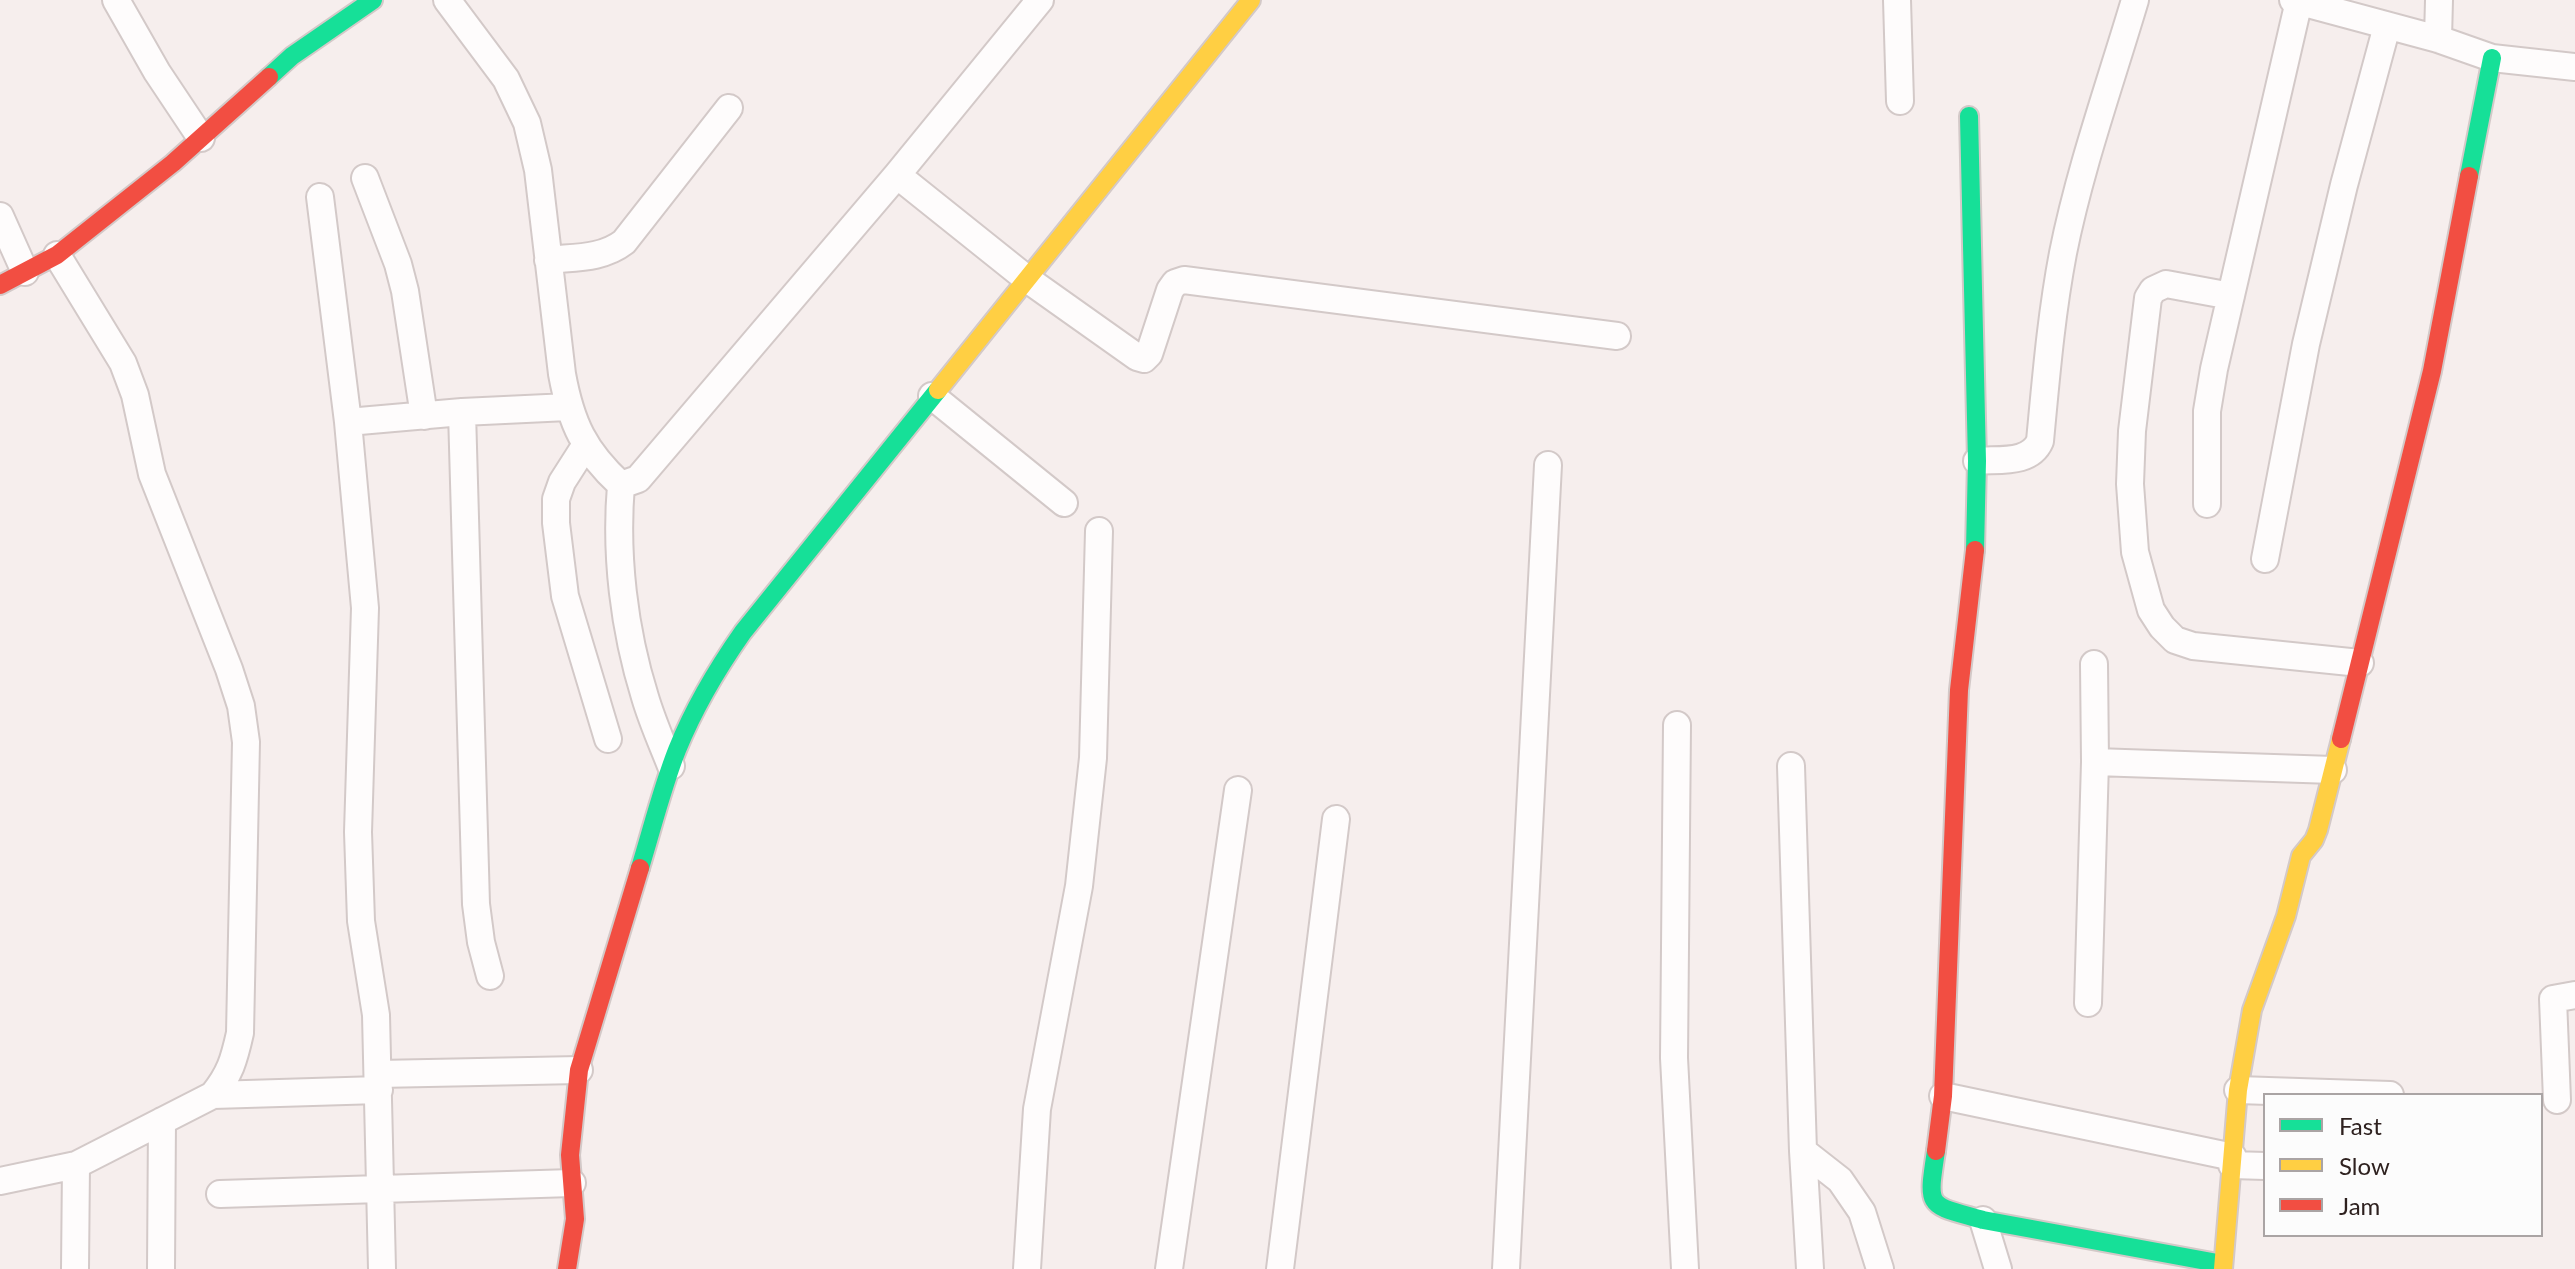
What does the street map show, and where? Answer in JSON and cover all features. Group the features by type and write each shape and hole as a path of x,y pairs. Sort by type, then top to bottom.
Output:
{"street":[{"path":"116,0 157,72 201,138"},
{"path":"0,285 57,255 201,138 292,56 373,0"},
{"path":"447,0 506,79 527,123 538,170 568,407 585,446 621,485 618,518 620,564 629,629 645,697 671,766"},
{"path":"621,485 638,479 897,175 1040,0"},
{"path":"567,1269 575,1219 570,1155 579,1070 671,766 684,730 709,682 743,632 1251,0"},
{"path":"1897,0 1900,101"},
{"path":"1977,461 2028,457 2036,451 2040,441 2050,330 2064,250 2135,0"},
{"path":"2438,39 2439,0"},
{"path":"2207,504 2207,411 2214,369 2296,1 2354,8 2387,26 2438,39 2492,58 2575,67"},
{"path":"2265,559 2306,344 2387,26"},
{"path":"1969,116 1977,461 1975,565 1959,690 1943,1096 1930,1191 1934,1202 1944,1209 1983,1220 2223,1266 2238,1090 2252,1010 2286,916 2301,856 2318,830 2432,371 2492,58"},
{"path":"548,260 599,255 611,252 624,242 729,108"},
{"path":"897,175 1027,279 1144,359 1149,354 1170,290 1175,283 1184,280 1617,336"},
{"path":"365,178 398,264 405,291 424,416"},
{"path":"320,197 348,422 365,608 358,832 361,921 376,1015 382,1269"},
{"path":"0,216 25,272"},
{"path":"57,255 123,363 135,395 152,474 241,706 246,742 240,1033 234,1062 213,1095"},
{"path":"2231,296 2166,284 2153,290 2148,298 2132,431 2130,484 2135,552 2151,610 2175,640 2193,646 2360,663"},
{"path":"932,396 1064,503"},
{"path":"348,422 568,407"},
{"path":"462,412 476,904 490,976"},
{"path":"585,446 562,482 556,499 556,523 565,596 608,739"},
{"path":"1506,1269 1548,465"},
{"path":"1027,1269 1037,1109 1079,886 1093,758 1099,531"},
{"path":"2088,1003 2095,762 2094,664"},
{"path":"1677,725 1674,1058 1685,1269"},
{"path":"2095,762 2333,770"},
{"path":"1791,766 1803,1151 1810,1269"},
{"path":"1169,1269 1238,790"},
{"path":"1280,1269 1336,819"},
{"path":"2558,1100 2553,999 2575,995"},
{"path":"0,1181 76,1165 213,1095 579,1070"},
{"path":"2238,1090 2329,1093"},
{"path":"1943,1096 2263,1166"},
{"path":"161,1269 162,1121"},
{"path":"1803,1151 1840,1180 1862,1212 1880,1269"},
{"path":"75,1269 76,1165"},
{"path":"220,1194 572,1183"},
{"path":"1983,1220 1998,1269"}],"traffic: fast":[{"path":"269,77 292,56 373,0"},
{"path":"2469,176 2492,58"},
{"path":"1969,116 1977,461 1975,550"},
{"path":"640,868 677,750 698,704 724,660 743,632 938,390"},
{"path":"1936,1151 1932,1195 1935,1202 1951,1211 1983,1220 2223,1264"}],"traffic: slow":[{"path":"938,390 1251,0"},
{"path":"2223,1269 2238,1090 2252,1010 2286,916 2301,856 2318,830 2341,739"}],"traffic: jam":[{"path":"0,285 57,255 173,163 269,77"},
{"path":"2341,739 2432,371 2469,176"},
{"path":"1936,1151 1943,1096 1959,690 1975,550"},
{"path":"567,1269 575,1219 570,1155 579,1070 640,868"}]}
